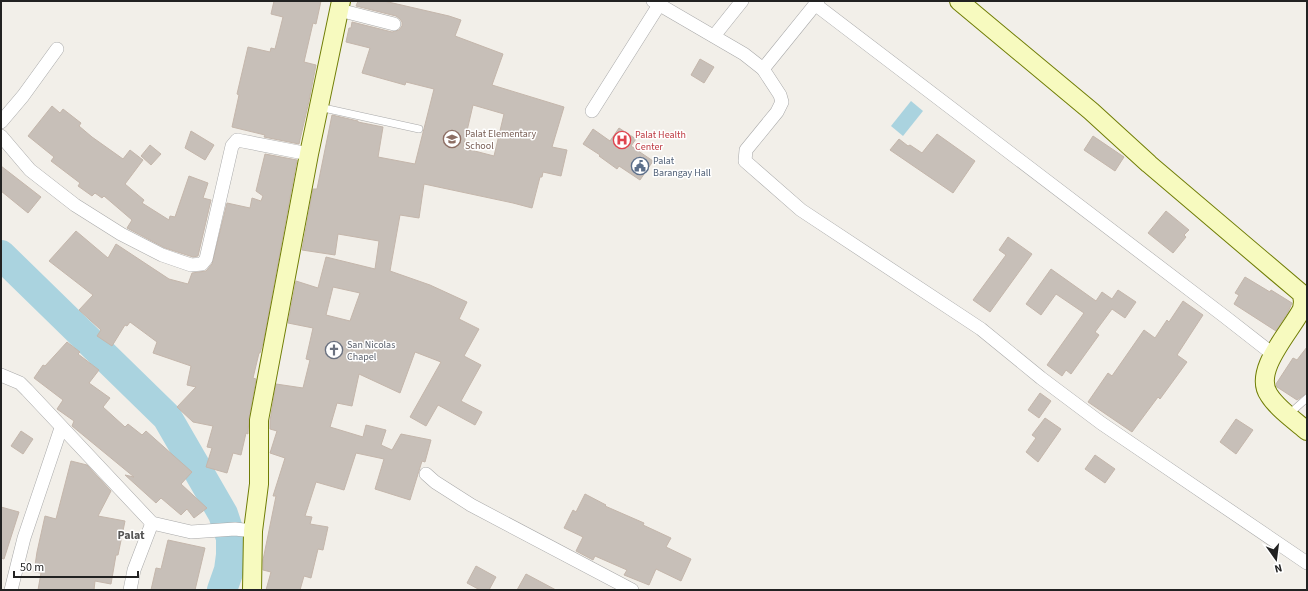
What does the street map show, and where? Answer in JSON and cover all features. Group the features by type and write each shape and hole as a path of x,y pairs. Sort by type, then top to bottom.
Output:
{"street":[{"path":"714,36 742,1"},
{"path":"959,1 1091,111 1149,164 1302,294 1302,309 1268,364 1264,383 1268,394 1288,415 1307,431"},
{"path":"592,111 656,3 744,54 762,69 780,95 782,102 777,112 746,150 745,161 801,210 981,328 1040,378 1101,423 1307,563"},
{"path":"762,69 817,3 1274,355"},
{"path":"252,590 253,531 259,484 259,420 309,154 340,5 394,24"},
{"path":"1,122 23,96 57,48"},
{"path":"1,136 30,170 75,205 121,234 162,255 191,265 202,264 206,259 232,146 238,140 309,154"},
{"path":"1,375 20,383 152,523 191,532 235,529 253,531"},
{"path":"11,590 24,538 62,428"},
{"path":"426,474 435,482 470,505 632,590"},
{"path":"130,590 134,570 152,523"}],"lane":[{"path":"319,107 419,129"},
{"path":"1288,415 1307,398"}],"water":[{"path":"911,101 923,111 903,136 891,126"}],"building":[{"path":"274,1 321,1 316,24 313,23 304,62 316,65 299,144 264,137 265,135 232,127 239,95 237,94 248,47 270,52 271,48 275,49 283,17 271,14"},
{"path":"358,1 384,1 461,20 455,36 503,54 492,85 564,107 552,147 567,150 561,176 543,172 542,177 540,177 532,208 424,184 419,218 400,215 390,271 430,285 467,302 459,319 479,329 464,356 481,365 461,401 482,412 475,425 438,405 426,426 410,417 441,362 415,352 400,393 359,374 352,406 337,403 330,427 363,437 366,425 386,430 381,445 392,450 401,434 431,440 425,462 422,461 410,500 375,489 384,459 356,453 344,490 316,482 305,516 312,517 310,524 328,527 323,550 318,549 311,578 304,576 300,590 266,590 271,572 263,570 263,560 276,496 273,496 285,458 270,453 277,431 270,429 276,384 303,388 310,360 306,359 313,328 288,323 296,281 318,288 326,257 375,269 379,241 338,234 335,255 302,250 313,189 317,189 332,115 383,127 378,157 415,164 434,89 406,82 405,85 362,73 370,48 346,42 352,22 392,32 399,30 402,26 402,22 396,16 356,6","holes":["473,105 504,114 494,156 463,148","333,287 360,293 350,321 326,315"]},
{"path":"700,59 714,67 704,83 691,75"},
{"path":"52,106 60,113 63,109 81,123 79,126 92,137 123,159 130,150 143,160 125,184 144,200 142,203 169,220 170,216 175,217 189,176 208,183 203,198 211,200 198,256 193,257 165,248 127,228 132,220 104,196 102,198 95,193 92,196 78,186 80,183 51,161 54,157 28,136"},
{"path":"619,128 636,139 631,146 653,161 640,180 619,166 617,169 599,156 600,155 583,144 593,129 610,141"},
{"path":"191,131 214,145 205,160 185,148"},
{"path":"937,134 975,161 953,193 890,150 899,139 908,146 910,145 922,153"},
{"path":"1093,136 1124,157 1115,171 1084,150"},
{"path":"150,145 161,154 151,165 141,156"},
{"path":"265,154 297,160 263,343 253,378 256,379 249,418 248,434 246,433 241,455 233,453 227,473 206,467 212,448 207,447 213,426 193,422 177,407 196,387 187,385 191,366 153,353 157,342 130,322 127,326 125,325 112,346 97,336 101,330 79,310 93,295 49,261 76,231 108,258 116,244 169,279 188,284 192,273 206,271 212,264 227,203 250,208 252,198 261,201 263,196 256,191"},
{"path":"1,166 41,197 28,213 1,191"},
{"path":"1166,211 1189,230 1184,235 1186,237 1173,253 1148,233"},
{"path":"1008,237 1032,254 990,312 973,300 1006,255 999,250"},
{"path":"1051,269 1096,301 1102,292 1112,299 1118,290 1136,302 1125,318 1112,309 1095,332 1099,335 1071,374 1066,370 1062,376 1047,365 1084,313 1056,294 1041,315 1026,304"},
{"path":"1245,277 1270,292 1271,290 1292,303 1276,331 1234,304 1239,295 1235,293"},
{"path":"1183,301 1203,315 1177,355 1187,362 1160,399 1158,397 1132,432 1088,402 1108,373 1112,376 1144,330 1155,338 1167,320 1169,322"},
{"path":"67,342 80,352 78,354 99,370 89,383 110,398 103,407 125,427 128,424 142,435 146,431 192,472 181,484 207,508 194,518 187,509 181,515 161,498 156,503 125,475 134,477 72,426 74,421 57,409 63,400 34,378 43,365 45,366"},
{"path":"1307,347 1307,393 1297,400 1277,387 1276,384 1293,358 1297,360"},
{"path":"1040,393 1051,401 1039,418 1028,410"},
{"path":"1045,418 1061,429 1038,462 1026,452 1036,438 1032,435"},
{"path":"1236,419 1253,430 1236,454 1220,442"},
{"path":"21,431 33,439 23,454 11,446"},
{"path":"1095,455 1115,469 1105,483 1085,469"},
{"path":"71,461 87,465 111,491 98,516 125,521 118,555 116,555 111,584 95,581 94,590 38,590 41,573 34,572 45,516 56,519"},
{"path":"585,494 606,505 605,506 644,523 643,525 671,538 666,547 691,559 681,581 656,569 649,585 624,575 627,570 595,556 593,560 576,551 583,537 564,528 573,510 576,512"},
{"path":"1,507 19,512 4,559 1,558"},
{"path":"168,540 205,548 195,590 151,590 156,568 161,569"},
{"path":"476,566 496,577 489,590 480,590 467,583"},
{"path":"526,574 556,590 517,590"}],"waterway":[{"path":"1,255 167,417 223,514 231,538 229,570 222,590"}],"place":[{"name":"Palat Elementary School","path":"452,139"},
{"name":"Palat Health Center","path":"622,140"},
{"name":"Palat Barangay Hall","path":"640,166"},
{"name":"San Nicolas Chapel","path":"334,350"}],"district":[{"name":"Palat","path":"131,535"}]}
